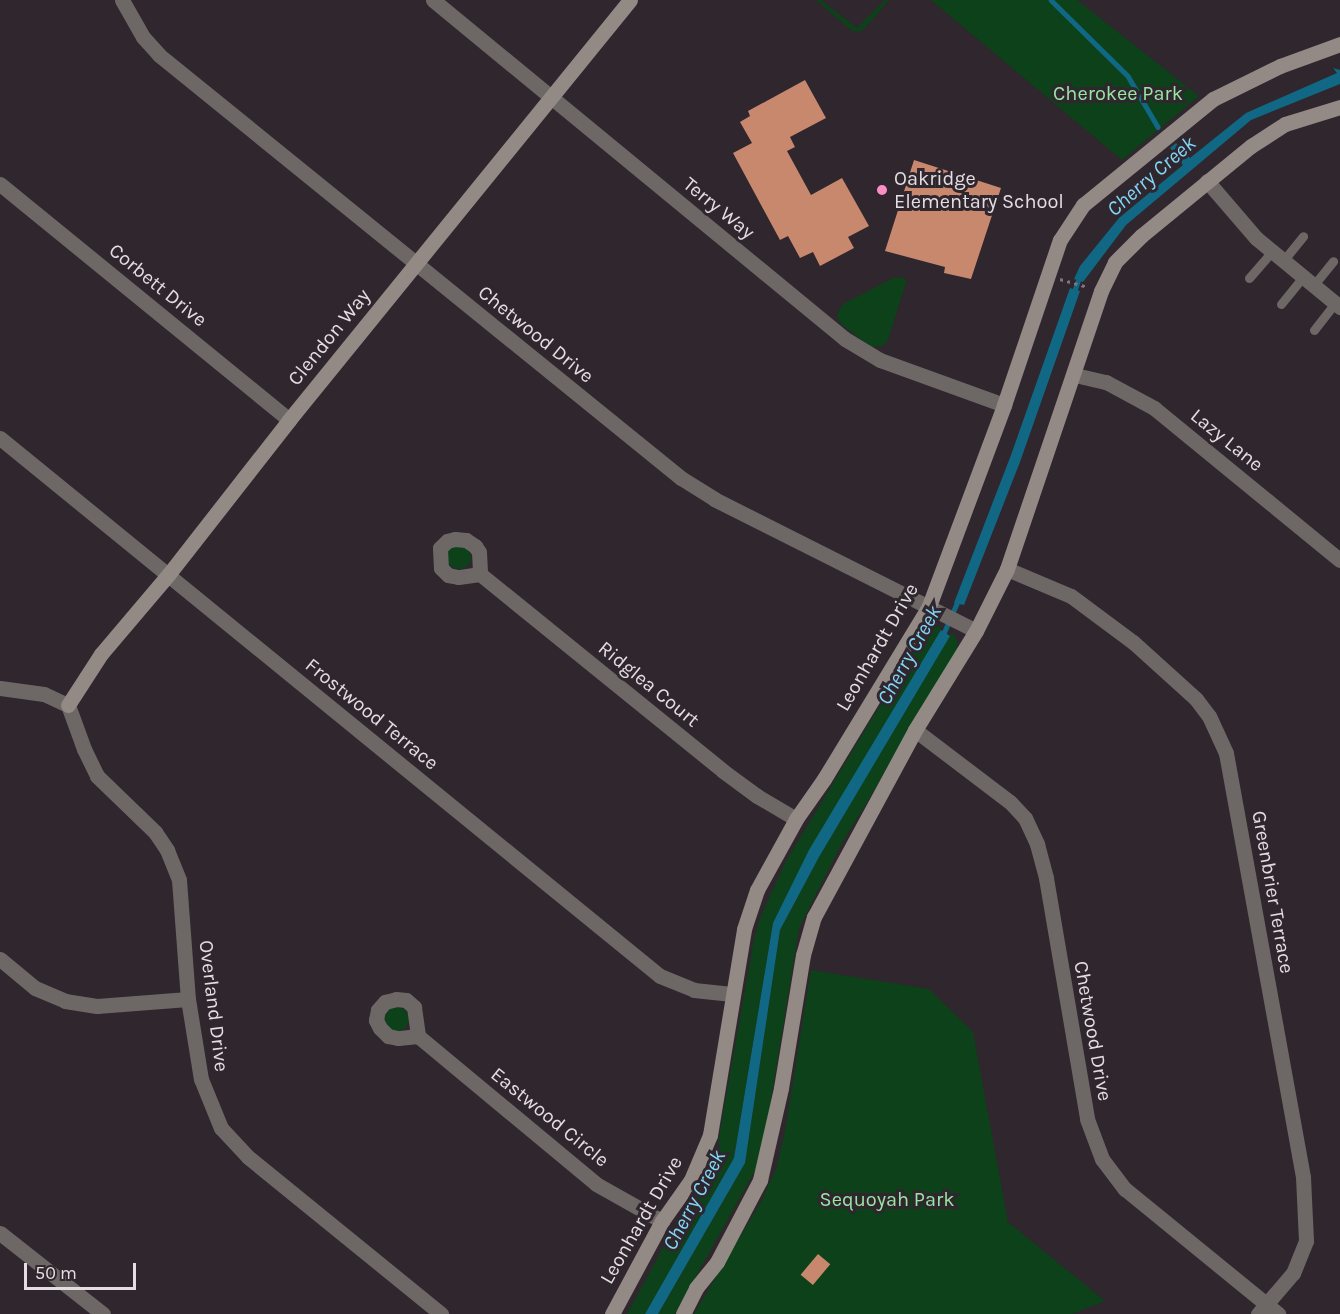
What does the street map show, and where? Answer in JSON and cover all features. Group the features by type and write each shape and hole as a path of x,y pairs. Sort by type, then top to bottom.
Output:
{"street":[{"name":"Chetwood Drive","path":"122,0 142,37 159,55 681,477 714,499 976,631"},
{"name":"Terry Way","path":"433,0 845,339 880,360 1004,405"},
{"name":"Clendon Way","path":"68,705 101,654 168,575 289,420 630,0"},
{"name":"Leonhardt Drive","path":"612,1314 662,1221 691,1180 710,1134 744,929 757,890 796,819 824,779 928,606 1004,405 1060,240 1083,205 1213,99 1280,66 1339,46"},
{"path":"682,1314 696,1288 717,1262 760,1180 781,1088 803,955 814,917 915,730 976,631 1007,569 1075,375 1101,291 1115,262 1141,236 1208,181 1285,124 1340,107"},
{"path":"1208,181 1256,238 1337,305"},
{"name":"Corbett Drive","path":"0,183 289,420"},
{"name":"Lazy Lane","path":"1075,375 1106,382 1154,408 1340,560"},
{"name":"Frostwood Terrace","path":"0,438 660,976 694,990 732,994"},
{"name":"Greenbrier Terrace","path":"1007,569 1071,596 1133,642 1196,699 1209,716 1226,753 1303,1177 1306,1241 1293,1273 1267,1311"},
{"name":"Ridglea Court","path":"480,574 723,771 757,796 796,819"},
{"path":"0,688 44,694 68,705"},
{"name":"Overland Drive","path":"68,705 84,749 97,776 155,832 167,850 181,891 188,999 201,1079 221,1128 248,1157 441,1314"},
{"name":"Chetwood Drive","path":"915,730 1010,802 1025,818 1037,844 1046,878 1087,1119 1102,1159 1125,1189 1267,1311"},
{"path":"0,959 35,988 65,1001 97,1006 188,999"},
{"name":"Eastwood Circle","path":"418,1035 596,1184 662,1221"},
{"path":"0,1233 103,1314"}],"lane":[{"path":"1249,278 1303,236"},
{"path":"1281,304 1333,261"},
{"path":"1314,330 1337,305"}],"path":[{"path":"1047,275 1101,291"}],"green space":[{"path":"816,0 821,0 857,28 885,0 889,0 864,29 858,32 851,30"},
{"name":"Cherokee Park","path":"931,0 1077,0 1199,96 1122,160"},
{"path":"895,277 907,279 888,340 883,346 871,347 842,325 837,318 838,312 843,304"},
{"path":"459,545 467,549 471,557 467,565 459,569 451,565 447,557 451,549"},
{"path":"939,626 941,630 773,923 734,1158 645,1314 627,1314 717,1148 754,939 760,918 786,861 922,636 927,629"},
{"path":"952,632 958,642 956,655 841,845 799,928 764,1143 756,1169 675,1314 658,1314 745,1163 780,930 819,857"},
{"name":"Sequoyah Park","path":"811,970 929,989 973,1032 1008,1222 1105,1301 1072,1314 694,1314 762,1200 777,1166 785,1131"},
{"path":"397,1007 402,1008 408,1014 408,1024 402,1030 397,1031 392,1030 386,1024 385,1019 386,1014 392,1008"}],"water":[{"path":"1333,68 1340,70 1340,84 1251,120 1126,225 1083,282 1074,279 1080,266 1119,218 1183,165 1170,148 1176,143 1190,158 1246,113 1337,73"},
{"path":"1070,288 1080,291 1020,462 964,605 954,603 1011,455"},
{"path":"941,630 950,636 819,857 780,930 745,1163 658,1314 645,1314 734,1158 773,923 809,850"}],"building":[{"path":"805,80 826,118 790,137 795,147 787,151 811,195 842,178 869,226 848,237 854,248 820,266 813,252 800,258 788,236 780,240 733,153 752,143 740,122 750,116 748,111"},
{"path":"914,160 1001,188 971,279 944,273 945,267 885,251"},
{"path":"818,1254 830,1264 813,1285 801,1275"}],"waterway":[{"path":"1051,0 1128,76 1158,127"},
{"name":"Cherry Creek","path":"1074,292 1080,275"},
{"name":"Cherry Creek","path":"942,637 959,598"}],"place":[{"name":"Oakridge Elementary School","path":"882,190"}]}
